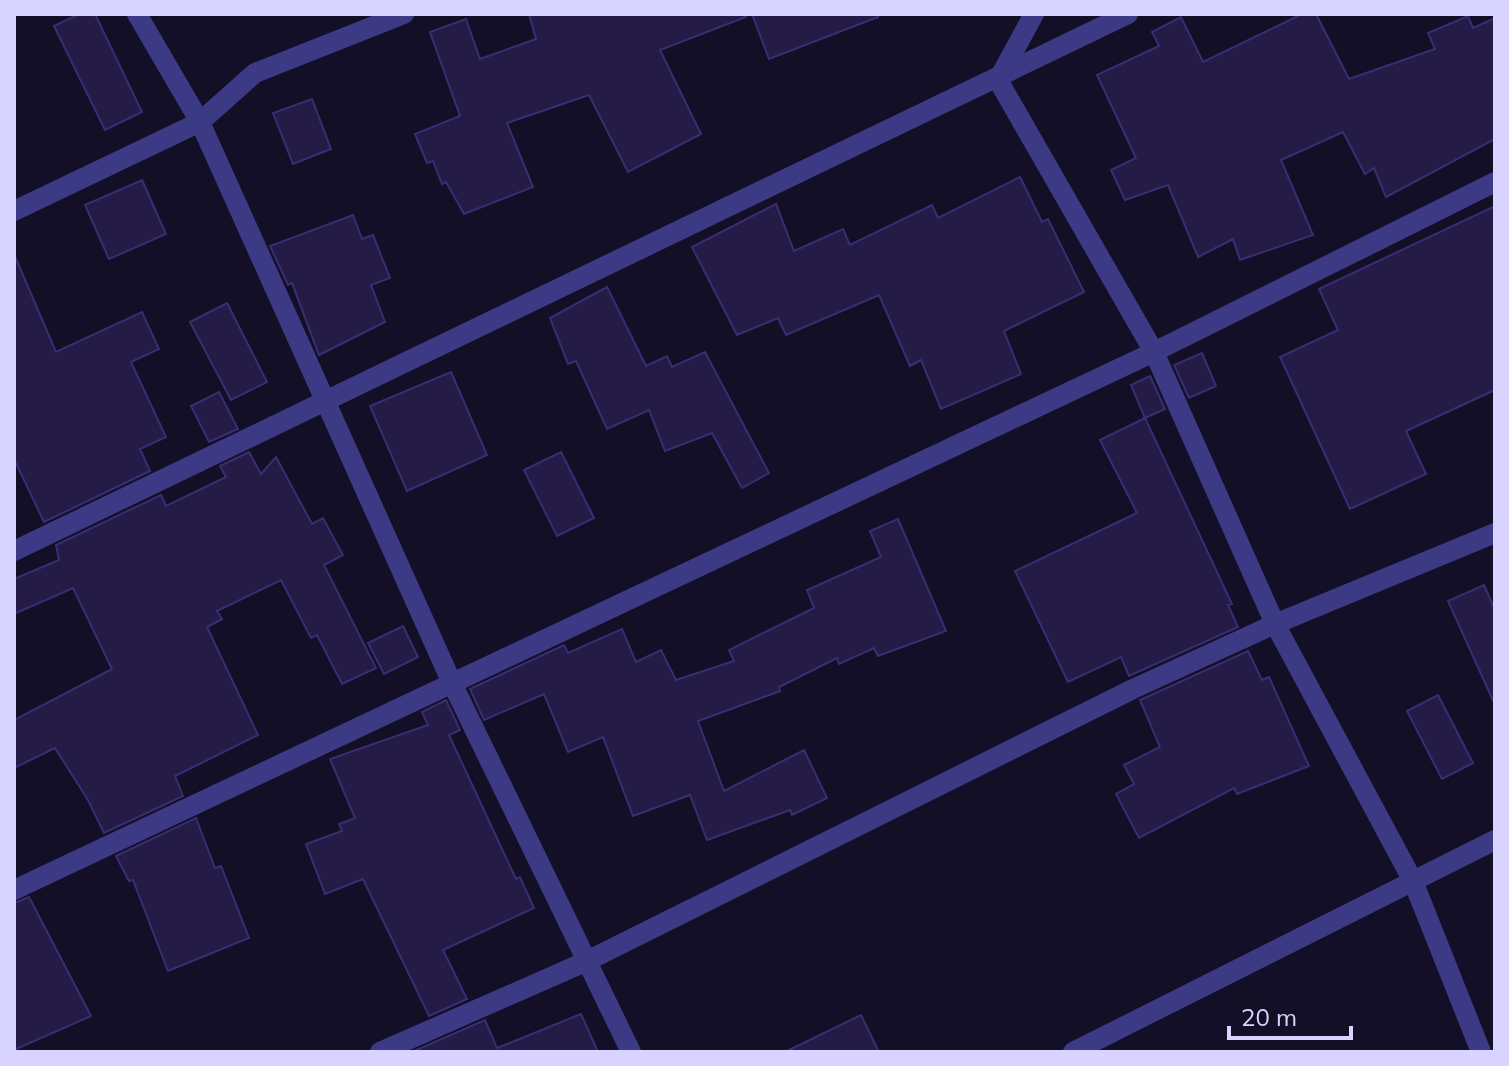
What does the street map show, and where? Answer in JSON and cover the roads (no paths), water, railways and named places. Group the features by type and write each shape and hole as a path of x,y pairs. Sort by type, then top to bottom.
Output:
{"street":[{"path":"137,14 200,122 452,683 631,1052"},
{"path":"14,211 200,122 255,73 404,14"},
{"path":"998,80 1034,14"},
{"path":"14,551 998,80 1128,14"},
{"path":"998,80 1154,352 1275,624 1413,881 1481,1052"},
{"path":"14,890 1154,352 1495,182"},
{"path":"380,1052 585,962 1133,689 1275,624 1495,533"},
{"path":"1073,1052 1495,840"}]}
